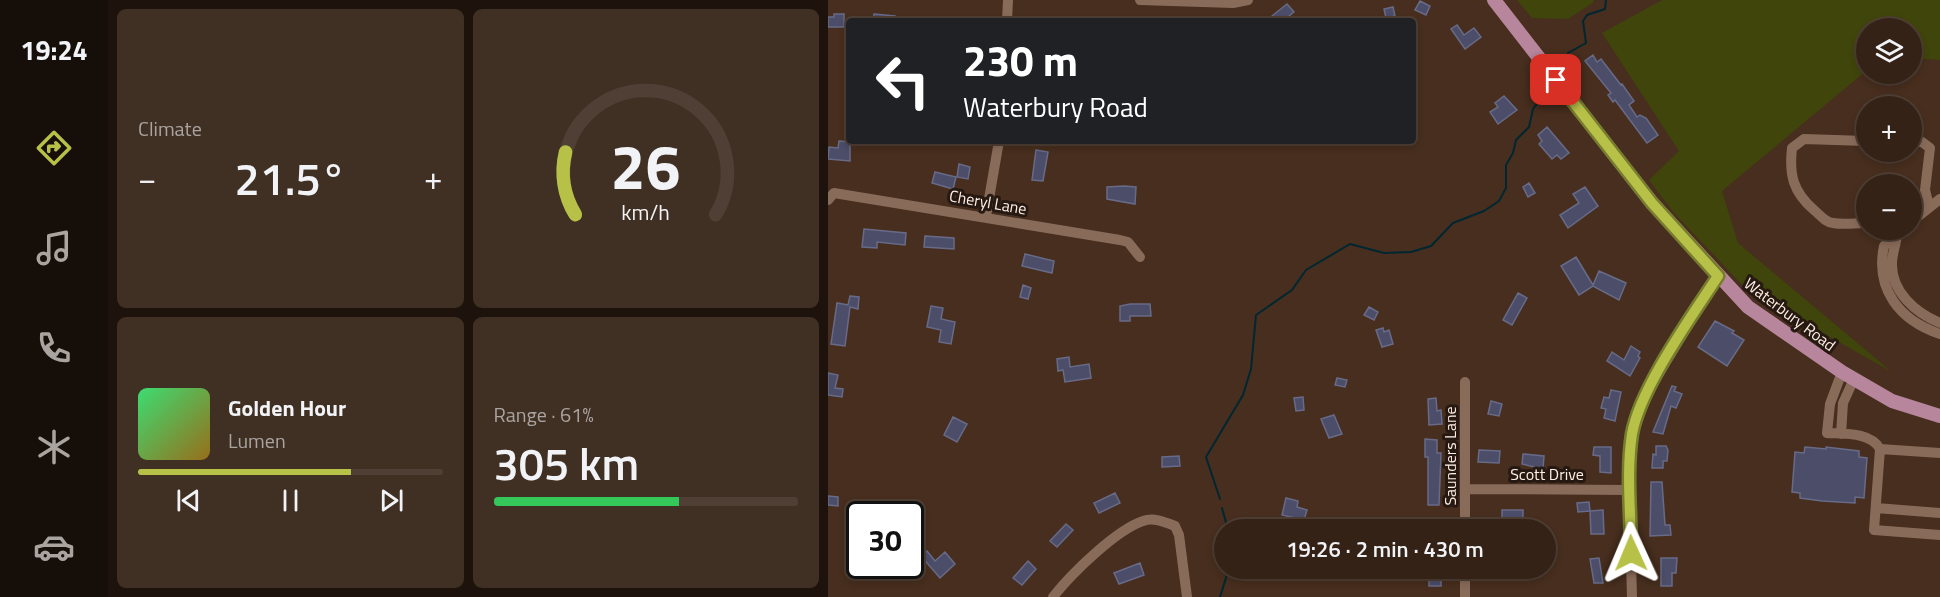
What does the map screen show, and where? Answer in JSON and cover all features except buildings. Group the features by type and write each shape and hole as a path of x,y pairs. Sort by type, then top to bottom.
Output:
{"main road":[{"name":"Waterbury Road","path":"1494,0 1652,203 1748,307 1848,375 1892,400 1939,415"}],"street":[{"path":"1006,18 1008,0"},
{"path":"1140,0 1233,3 1248,0"},
{"path":"1856,141 1804,139 1792,148 1790,164 1792,184 1801,199 1831,223 1856,223"},
{"path":"1922,142 1930,148 1925,189 1929,206"},
{"path":"986,216 998,144"},
{"name":"Cheryl Lane","path":"828,201 834,193 986,216 1128,242 1140,257"},
{"path":"1922,212 1940,199"},
{"path":"1898,240 1892,275 1898,291 1916,321 1940,334"},
{"path":"1632,597 1629,490 1632,432 1649,390 1718,276"},
{"path":"1905,306 1940,323"},
{"path":"1848,375 1830,404 1827,433 1869,438 1876,441 1880,448 1874,530 1940,535"},
{"path":"1841,434 1848,375"},
{"name":"Saunders Lane","path":"1465,382 1465,519"},
{"path":"1880,448 1940,453"},
{"name":"Scott Drive","path":"1465,489 1629,490"},
{"path":"1876,508 1940,513"},
{"path":"1053,597 1066,581 1112,540 1144,520 1161,520 1175,526 1179,535 1187,597"},
{"path":"1465,579 1465,597"}],"green space":[{"path":"1517,0 1593,0 1594,2 1568,19 1532,18"},
{"path":"1662,0 1940,0 1940,60 1922,59 1922,18 1856,18 1856,79 1722,191 1738,243 1892,372 1747,290 1673,212 1649,180 1679,151 1602,33"}],"waterway":[{"path":"1564,67 1568,53 1586,43 1583,21 1587,15 1605,9 1606,0"},
{"path":"1220,499 1206,457 1243,395 1251,369 1256,315 1292,290 1306,270 1350,244 1384,253 1411,252 1431,246 1453,223 1484,211 1499,201 1506,188 1506,165 1513,153 1516,140 1529,127 1533,109 1546,92"},
{"path":"1222,508 1225,519"},
{"path":"1220,597 1226,579"}],"route":[{"path":"1556,80 1652,203 1718,276 1673,346 1649,390 1632,432 1629,490 1631,553"}]}
